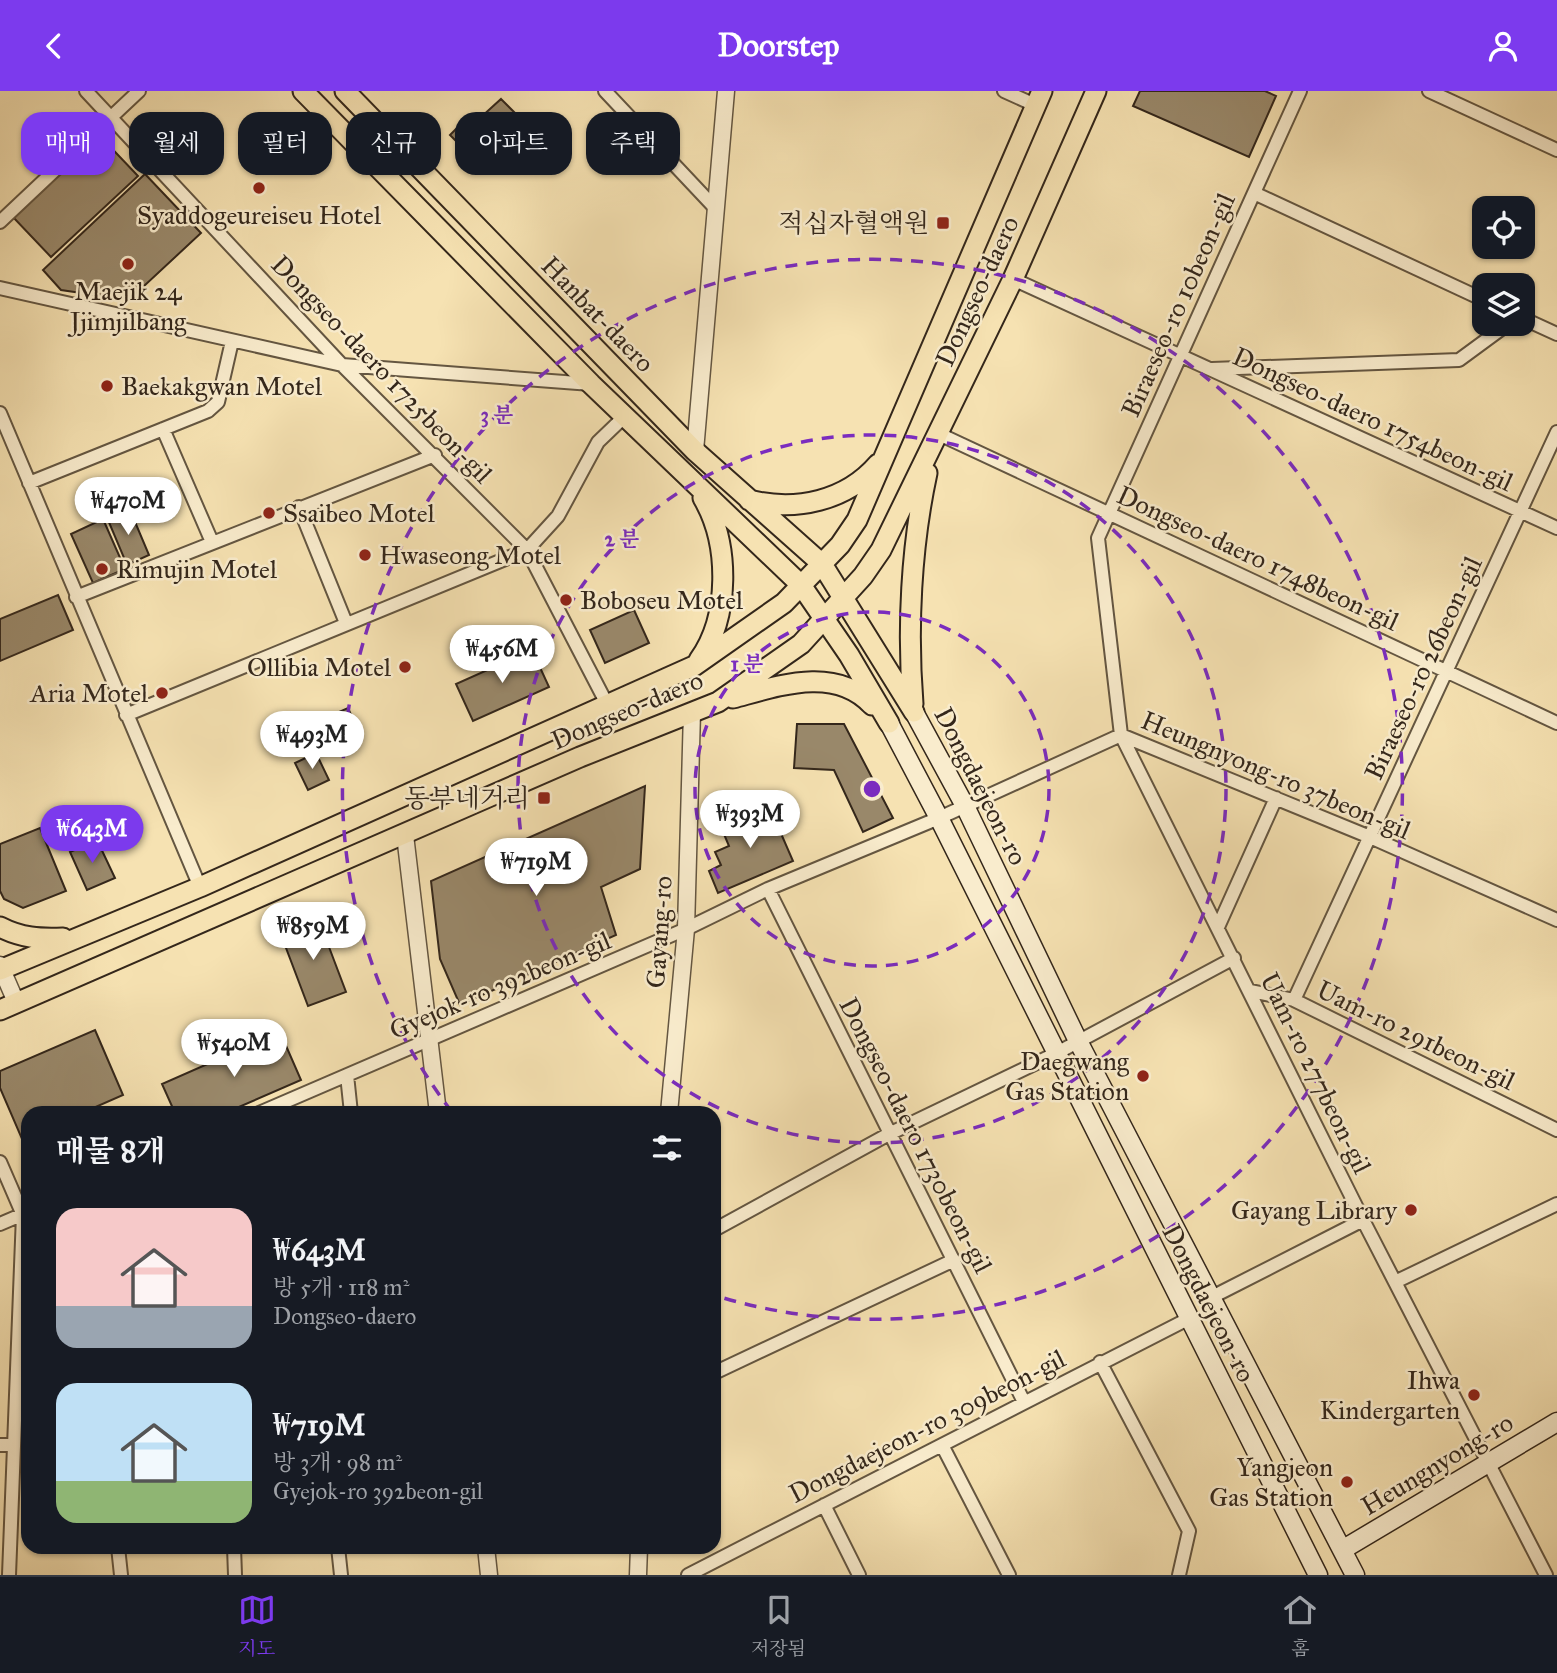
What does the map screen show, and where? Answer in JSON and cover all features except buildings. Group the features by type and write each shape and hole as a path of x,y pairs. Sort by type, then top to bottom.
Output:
{"main road":[{"name":"Hanbat-daero","path":"303,91 624,417 801,585"},
{"name":"Dongseo-daero","path":"8,1006 580,757 718,702 791,653 844,598 881,550 1013,279 1096,91"},
{"name":"Hanbat-daero","path":"349,92 695,451 822,564"},
{"name":"Dongseo-daero","path":"1,968 200,887 608,706 694,666 774,612 848,535 887,452 1039,98"},
{"path":"914,712 909,666 919,525 935,443"},
{"path":"749,500 791,504 827,498 863,479 887,452"},
{"path":"694,666 714,633 722,588 716,528 696,487"},
{"name":"Dongdaejeon-ro","path":"822,564 914,712 965,806 1078,1041 1355,1575"},
{"name":"Dongdaejeon-ro","path":"801,585 889,723 939,818 1318,1575"},
{"path":"718,702 803,682 838,683 860,693 889,723"},
{"path":"0,927 18,936 37,939 82,937"},
{"name":"Heungnyong-ro","path":"1342,1550 1490,1465 1557,1422"}],"street":[{"name":"Dongseo-daero 1725beon-gil","path":"86,91 105,112"},
{"path":"115,113 139,91"},
{"path":"605,91 718,210"},
{"path":"695,451 718,210 726,91"},
{"path":"1004,91 1039,98"},
{"name":"Biraeseo-ro 10beon-gil","path":"1098,538 1300,91"},
{"path":"1429,91 1557,150"},
{"name":"Dongseo-daero 1725beon-gil","path":"115,122 342,365 435,455 527,550 608,706"},
{"path":"0,222 49,175"},
{"path":"1254,193 1472,294"},
{"name":"Dongseo-daero 1754beon-gil","path":"1013,279 1557,528"},
{"name":"Hanbat-daero","path":"0,288 342,365 591,384"},
{"path":"1535,324 1557,334"},
{"name":"Dongseo-daero 1754beon-gil","path":"1209,369 1459,360 1492,336"},
{"path":"29,483 208,411 218,402 232,341"},
{"path":"0,413 200,887"},
{"path":"126,715 527,550 558,516 598,442 624,417"},
{"path":"163,429 212,542"},
{"name":"Biraeseo-ro 26beon-gil","path":"1294,1000 1557,432"},
{"name":"Dongseo-daero 1748beon-gil","path":"935,443 1109,514 1557,723"},
{"path":"76,597 299,506 435,455"},
{"path":"299,506 346,623"},
{"name":"Uam-ro 277beon-gil","path":"1098,538 1121,735 1363,1220 1546,1575"},
{"name":"Gayang-ro","path":"670,1106 686,929 692,712"},
{"name":"Heungnyong-ro 37beon-gil","path":"939,818 1121,735 1370,837 1557,920"},
{"path":"1218,927 1276,798"},
{"name":"Gyejok-ro 392beon-gil","path":"275,1106 939,818"},
{"path":"405,835 437,1106"},
{"name":"Dongseo-daero 1730beon-gil","path":"768,890 1023,1400"},
{"path":"721,1226 889,1134 1055,1054 1234,958"},
{"path":"1,968 8,1006"},
{"name":"Uam-ro 291beon-gil","path":"1251,991 1294,1000 1557,1130"},
{"path":"347,1075 350,1106"},
{"path":"0,1162 21,1205"},
{"path":"1395,1282 1557,1204"},
{"path":"0,1224 21,1215"},
{"name":"Dongdaejeon-ro","path":"1212,1297 1363,1220"},
{"path":"721,1370 954,1260"},
{"name":"Dongdaejeon-ro 309beon-gil","path":"688,1575 942,1445 1023,1400 1188,1318"},
{"path":"1100,1362 1189,1531 1179,1575"},
{"path":"9,1575 14,1445 21,1406"},
{"path":"0,1445 14,1445"},
{"path":"942,1445 1009,1575"},
{"path":"824,1505 859,1575"},
{"path":"119,1554 121,1575"},
{"path":"234,1554 235,1575"},
{"path":"339,1554 341,1575"},
{"path":"487,1554 489,1575"},
{"path":"638,1575 639,1554"}],"place":[{"name":"Syaddogeureiseu Hotel","path":"259,188"},
{"name":"적십자혈액원","path":"943,223"},
{"name":"Maejik 24 Jjimjilbang","path":"128,264"},
{"name":"Baekakgwan Motel","path":"107,386"},
{"name":"Ssaibeo Motel","path":"269,513"},
{"name":"Hwaseong Motel","path":"365,555"},
{"name":"Rimujin Motel","path":"102,569"},
{"name":"Boboseu Motel","path":"566,600"},
{"name":"Ollibia Motel","path":"405,667"},
{"name":"Aria Motel","path":"162,693"},
{"name":"동부네거리","path":"544,798"},
{"name":"Daegwang Gas Station","path":"1143,1076"},
{"name":"Gayang Library","path":"1411,1210"},
{"name":"Ihwa Kindergarten","path":"1474,1395"},
{"name":"Yangjeon Gas Station","path":"1347,1482"}]}
